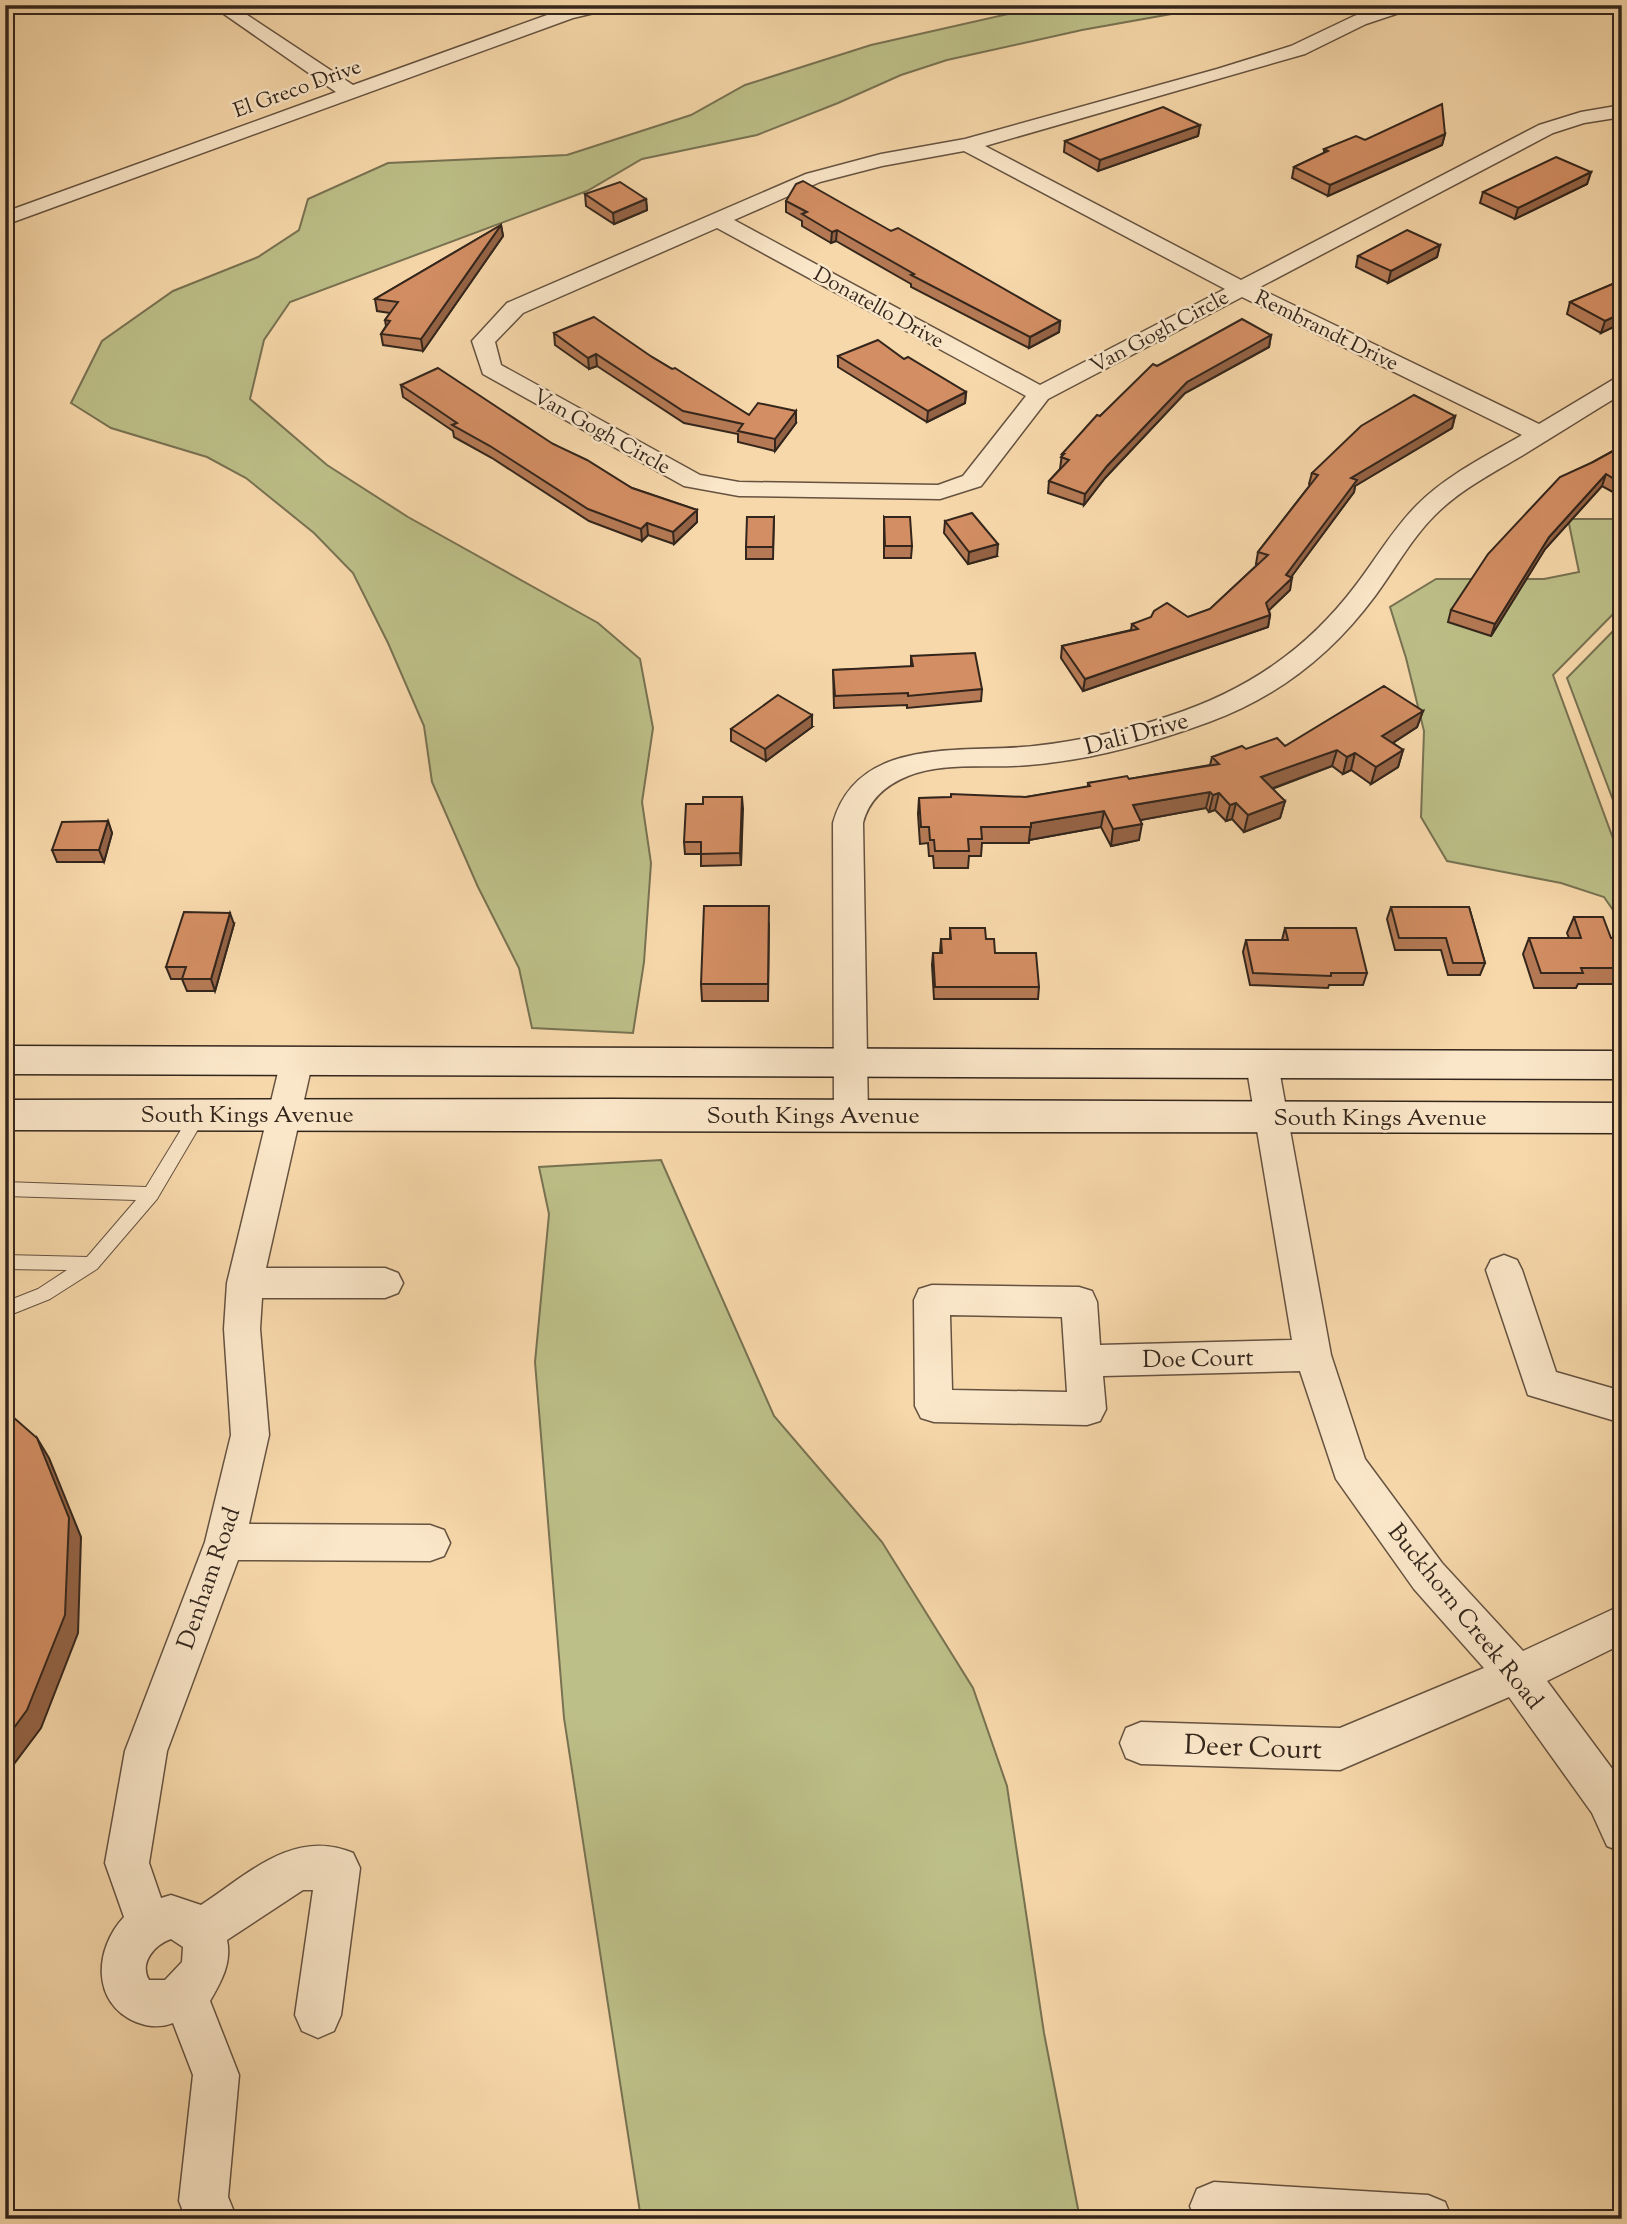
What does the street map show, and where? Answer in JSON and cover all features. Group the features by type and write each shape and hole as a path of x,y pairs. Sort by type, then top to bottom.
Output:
{"main road":[{"path":"5,1060 1622,1065"},
{"name":"South Kings Avenue","path":"5,1115 526,1112 851,1116 1622,1118"}],"street":[{"path":"220,5 350,92"},
{"name":"El Greco Drive","path":"5,219 567,14 605,5"},
{"name":"Van Gogh Circle","path":"1405,5 1360,20 1298,50 967,145 881,160 813,178 515,308 483,341 491,369 693,481 739,489 940,492 972,481 1040,394 1546,129 1581,118 1622,111"},
{"name":"Rembrandt Drive","path":"967,145 1240,288 1540,434"},
{"name":"Donatello Drive","path":"718,220 1040,394"},
{"name":"Dali Drive","path":"851,1116 848,823 850,812 860,794 884,776 915,764 1040,755 1102,745 1171,726 1237,701 1290,669 1325,641 1356,605 1412,525 1437,499 1473,474 1622,384"},
{"name":"Denham Road","path":"149,1925 127,1863 146,1751 225,1542 250,1435 242,1329 246,1283 297,1060"},
{"name":"Buckhorn Creek Road","path":"1262,1064 1313,1355 1349,1467 1428,1576 1517,1674 1606,1798 1622,1831"},
{"path":"1504,1270 1541,1384 1622,1407"},
{"path":"246,1283 385,1283"},
{"path":"932,1300 1079,1302 1083,1361 1087,1409 934,1406 932,1300"},
{"name":"Doe Court","path":"1083,1361 1313,1355"},
{"path":"225,1542 430,1543"},
{"name":"Deer Court","path":"1141,1743 1340,1749 1517,1674 1622,1624"},
{"path":"201,1931 298,1868 338,1868 317,2015"},
{"path":"171,1917 184,1919 201,1931 207,1947 202,1975 185,1994 167,2003 153,2005 139,2001 130,1992 124,1981 123,1966 126,1952 134,1939 149,1925 171,1917"},
{"path":"185,1994 216,2075 203,2202 213,2219"},
{"path":"1214,2206 1428,2219"}],"lane":[{"path":"5,1310 44,1294 92,1264 151,1194 199,1114"},
{"path":"5,1189 151,1194"},
{"path":"5,1262 92,1264"}],"green space":[{"path":"1048,5 1199,5 1177,13 1082,30 947,60 901,75 757,135 642,159 587,191 290,302 264,340 250,399 327,465 408,517 598,623 640,659 653,728 642,802 651,863 644,962 633,1033 532,1028 519,968 478,887 432,782 424,726 388,643 353,573 314,533 246,478 207,457 111,428 71,403 102,341 173,291 258,257 299,230 308,199 388,163 567,155 691,115 745,85 871,45"},
{"path":"1568,519 1622,519 1622,605 1553,675 1622,863 1622,923 1604,897 1561,883 1447,861 1421,817 1424,731 1390,607 1436,579 1544,579 1579,572"},
{"path":"1622,622 1622,824 1567,678"},
{"path":"661,1160 774,1416 882,1542 973,1688 1007,1786 1044,2033 1079,2214 1084,2219 641,2219 564,1718 535,1362 549,1214 539,1167"}],"building":[{"path":"1442,104 1445,134 1330,185 1294,167 1328,151 1324,149 1356,136 1365,140"},
{"path":"1163,107 1200,125 1100,160 1065,141"},
{"path":"1556,157 1591,172 1518,208 1483,192"},
{"path":"803,181 891,231 898,228 1060,321 1030,337 911,275 914,274 837,230 832,232 802,214 807,212 786,201 796,184"},
{"path":"620,182 646,199 613,213 585,194"},
{"path":"501,225 421,339 381,334 390,321 385,320 398,302 375,299"},
{"path":"1407,230 1440,245 1391,271 1358,256"},
{"path":"1622,280 1622,313 1605,321 1570,302"},
{"path":"594,317 652,357 672,369 675,368 749,415 758,403 796,411 775,439 738,431 743,424 683,411 596,354 588,358 554,333"},
{"path":"1242,319 1271,335 1187,382 1107,466 1085,494 1049,481 1069,460 1061,457 1062,454 1097,415 1100,416 1153,364 1157,366"},
{"path":"878,340 904,359 908,357 966,392 928,411 838,356"},
{"path":"438,368 553,444 587,460 632,488 697,510 673,532 647,523 641,529 588,509 490,446 452,425 457,423 401,385"},
{"path":"1414,395 1455,416 1351,478 1357,480 1286,575 1292,578 1266,603 1270,615 1085,679 1062,646 1138,629 1132,624 1151,617 1154,611 1167,603 1188,617 1210,609 1268,555 1258,552 1318,475 1312,473 1361,426"},
{"path":"1622,446 1622,484 1606,474 1549,537 1495,624 1451,610 1488,554 1560,477"},
{"path":"972,513 998,544 969,552 945,521"},
{"path":"747,517 774,517 773,547 746,547"},
{"path":"884,517 910,517 912,546 885,546"},
{"path":"975,653 982,689 908,696 908,693 835,696 833,670 913,666 911,656"},
{"path":"1384,686 1423,711 1382,736 1403,750 1376,767 1355,753 1347,757 1337,750 1261,777 1285,801 1248,815 1236,803 1230,805 1219,793 1213,795 1210,792 1133,805 1142,824 1113,829 1104,811 1031,823 1031,827 981,827 982,839 968,839 969,851 935,851 934,840 930,840 929,827 921,827 919,798 951,797 951,794 1026,797 1090,786 1088,783 1127,776 1129,779 1219,764 1212,757 1242,746 1246,749 1277,738 1285,746"},
{"path":"778,695 812,715 765,749 731,729"},
{"path":"703,797 742,797 740,853 701,854 701,842 684,842 686,804 703,804"},
{"path":"108,821 99,850 52,850 62,822"},
{"path":"704,906 769,906 768,984 701,984"},
{"path":"1391,907 1469,907 1485,963 1453,963 1446,938 1399,938"},
{"path":"184,912 230,913 211,979 182,979 186,967 166,967"},
{"path":"1574,917 1603,917 1611,938 1622,938 1622,968 1581,968 1583,973 1541,973 1529,938 1581,938"},
{"path":"950,928 985,928 986,939 994,939 995,953 1036,953 1039,987 935,987 933,953 942,953 941,939 951,939"},
{"path":"1285,928 1356,928 1367,973 1331,973 1331,976 1253,973 1246,940 1288,940"},
{"path":"5,1410 37,1438 69,1518 65,1615 27,1710 5,1740"}]}
